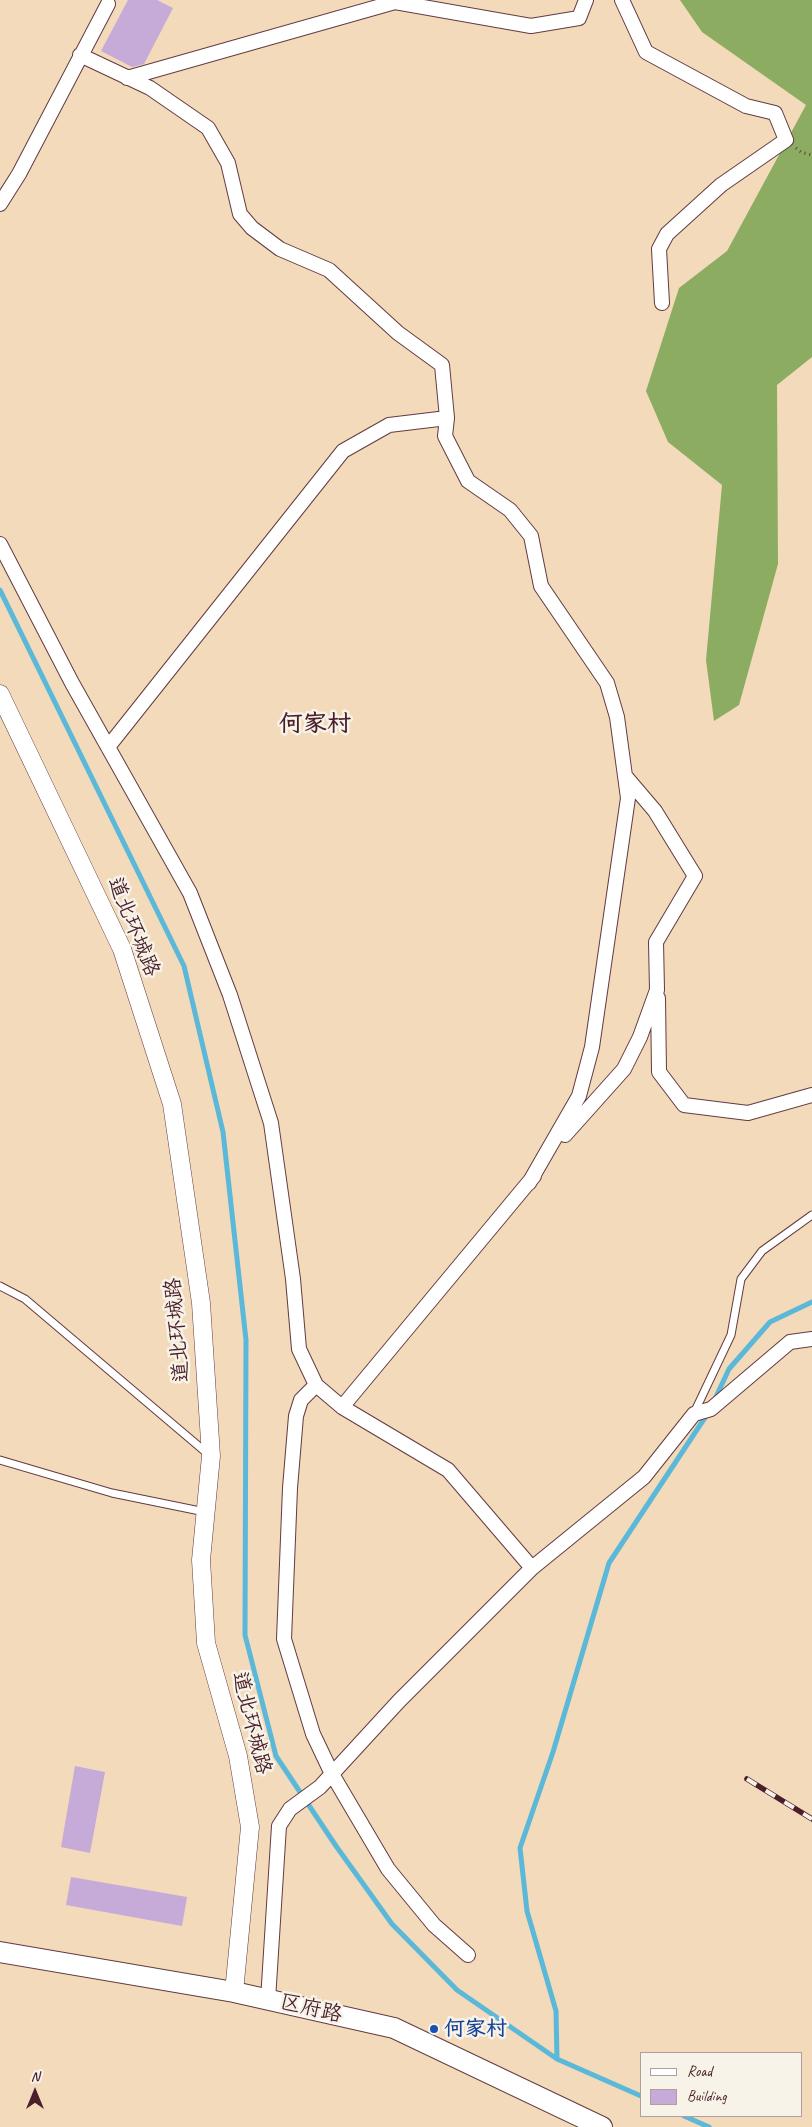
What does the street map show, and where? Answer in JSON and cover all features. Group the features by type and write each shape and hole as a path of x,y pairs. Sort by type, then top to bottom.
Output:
{"main road":[{"name":"区府路","path":"0,1952 234,1992 394,2028 602,2127"}],"street":[{"path":"127,78 395,2 530,26 578,18 586,0"},
{"path":"622,0 646,52 746,106 775,114 786,140 721,185 667,234 659,249 662,303"},
{"path":"0,204 19,174 108,4"},
{"path":"80,55 150,88 208,128 228,163 240,214 252,228 280,248 329,270 398,333 442,365 447,418 445,436 468,481 510,510 531,536 542,586 607,682 617,716 628,798 592,1047 579,1096 529,1183"},
{"path":"108,747 343,451 390,425 447,418"},
{"path":"0,544 72,683 190,893 230,995 271,1123 293,1279 299,1349 316,1385 342,1407 448,1470 532,1568"},
{"name":"道北环城路","path":"0,694 122,949 172,1104 201,1304 211,1456 201,1560 206,1642 238,1756 250,1827 234,1992"},
{"path":"625,776 655,811 695,876 656,942 659,1072 684,1105 748,1113 812,1095"},
{"path":"342,1407 529,1183 574,1124 624,1069 640,1036 657,990"},
{"path":"268,2000 279,1826 290,1809 320,1787 399,1701 532,1568 644,1477 694,1414 711,1409 790,1342 812,1339"},
{"path":"316,1385 300,1400 296,1416 290,1488 284,1639 313,1734 332,1774 388,1869 434,1925 468,1955"}],"lane":[{"path":"694,1414 731,1335 741,1279 762,1251 812,1215"},
{"path":"0,1286 25,1299 211,1456"},
{"path":"0,1460 112,1493 206,1512"}],"green space":[{"path":"680,0 812,0 812,357 777,385 778,564 739,705 714,721 706,660 722,485 668,442 646,391 679,288 727,251 806,105 702,32"}],"building":[{"path":"128,0 157,0 173,8 144,64 132,67 101,51"},
{"path":"75,1766 105,1772 90,1853 61,1847"},
{"path":"71,1877 187,1897 182,1926 66,1905"}],"waterway":[{"path":"0,590 184,966 223,1132 246,1340 245,1635 276,1756 336,1846 392,1924 457,1990 557,2059 640,2096"},
{"path":"715,1399 729,1369 770,1322 812,1302"},
{"path":"557,2059 556,2011 527,1911 520,1848 553,1752 609,1563 708,1413"},
{"path":"686,2117 709,2127"}],"railway":[{"path":"747,1779 812,1819"}],"place":[{"name":"何家村","path":"434,2029"}],"district":[{"name":"何家村","path":"315,725"}]}
